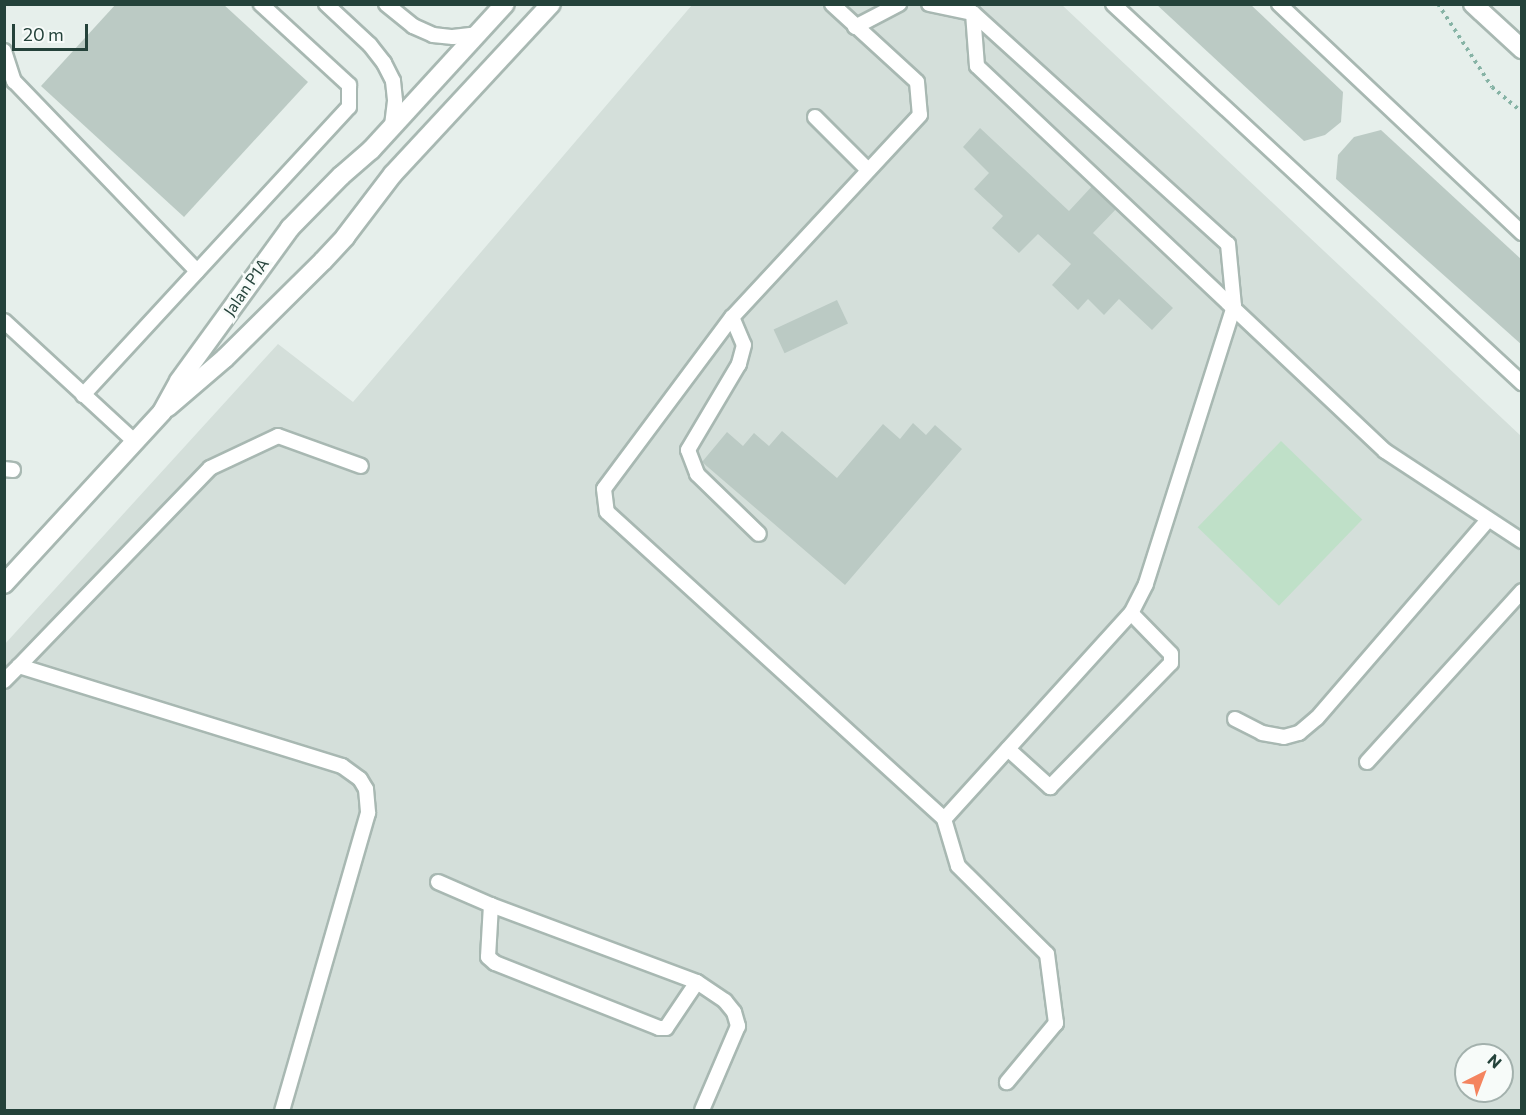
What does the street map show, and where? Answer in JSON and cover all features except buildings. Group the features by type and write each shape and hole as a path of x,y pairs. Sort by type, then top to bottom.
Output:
{"main road":[{"name":"Jalan P1A","path":"4,584 162,412 179,381 290,228 392,126 505,4"},
{"path":"162,412 190,391 323,261 345,237 393,174 551,4"},
{"path":"1473,4 1521,49"}],"lane":[{"path":"83,394 349,107 349,85 261,4"},
{"path":"326,4 370,45 384,63 393,81 395,101 392,126"},
{"path":"386,4 413,26 433,35 453,37 477,34"},
{"path":"832,4 917,82 920,115 732,317 604,489 607,512 944,819 958,866 1047,954 1056,1023 1007,1083"},
{"path":"855,27 899,4"},
{"path":"929,4 973,13 1228,244 1234,306 1146,584 1131,613 944,819"},
{"path":"1113,4 1521,383"},
{"path":"1279,4 1521,233"},
{"path":"973,13 977,66 1234,306 1385,451 1521,541"},
{"path":"4,51 14,81 197,271"},
{"path":"815,117 868,171"},
{"path":"732,317 744,345 740,364 688,450 697,474 759,534"},
{"path":"4,321 135,442"},
{"path":"4,681 210,468 278,436 361,466"},
{"path":"1235,719 1262,732 1284,737 1299,733 1317,718 1488,520"},
{"path":"1367,762 1521,591"},
{"path":"1008,749 1050,787 1171,663 1171,654 1131,613"},
{"path":"19,666 342,765 360,779 366,789 368,813 282,1110"},
{"path":"438,882 491,905 697,982 725,1001 734,1012 738,1026 702,1110"},
{"path":"491,905 488,957 495,963 658,1028 666,1028 697,982"}],"path":[{"path":"1438,4 1492,87 1521,112"}],"shaded area":[{"path":"692,5 1062,5 1521,436 1521,1110 5,1110 4,645 278,344 353,402"}],"green space":[{"path":"1281,441 1362,519 1279,606 1198,527"}]}
